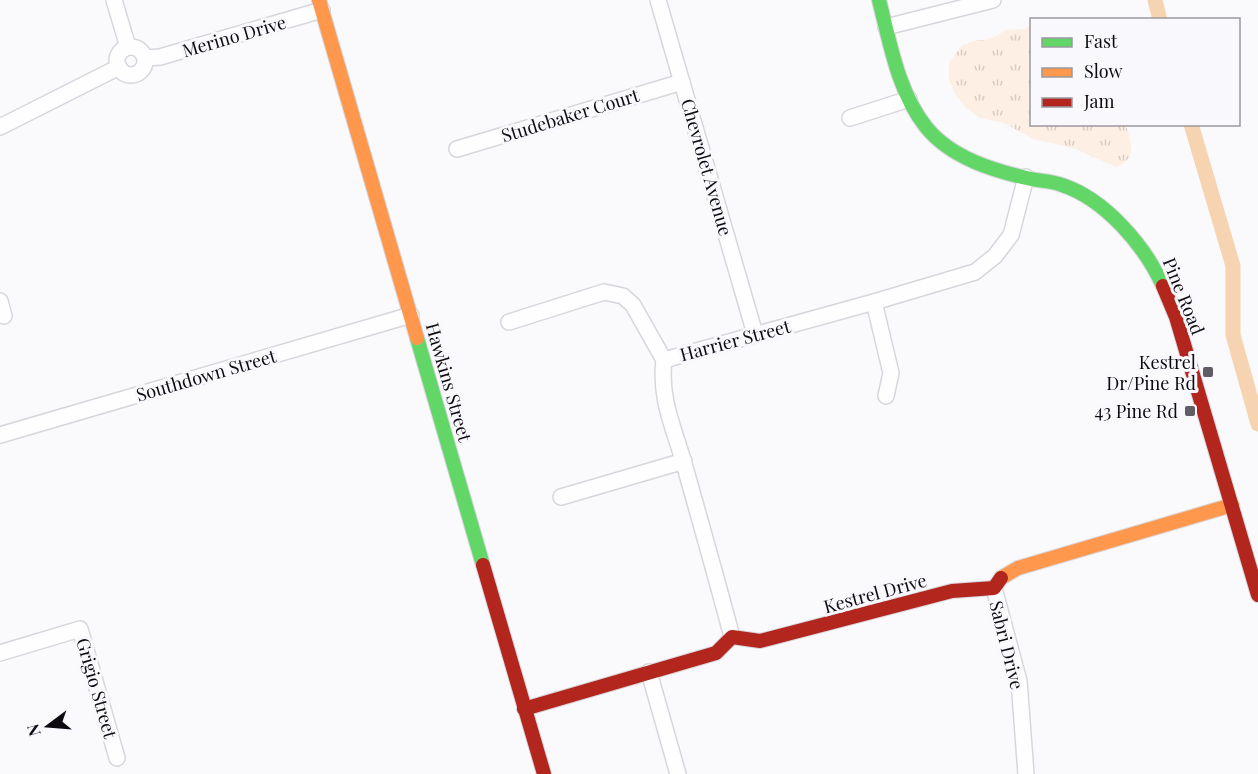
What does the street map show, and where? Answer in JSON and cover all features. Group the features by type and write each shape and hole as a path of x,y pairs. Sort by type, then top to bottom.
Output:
{"street":[{"path":"114,0 128,47"},
{"name":"Chevrolet Avenue","path":"658,0 755,334"},
{"name":"Pine Road","path":"879,0 909,99 928,130 942,142 988,168 1067,187 1099,206 1126,229 1147,253 1165,286 1176,317 1258,595"},
{"path":"886,27 993,0"},
{"name":"Merino Drive","path":"145,58 160,57 321,5"},
{"name":"Hawkins Street","path":"321,5 544,774"},
{"path":"128,47 137,48 144,54 144,67 138,73 125,73 117,62 120,53 128,47"},
{"path":"0,127 119,67"},
{"name":"Studebaker Court","path":"457,149 682,82"},
{"path":"850,118 909,99"},
{"name":"Harrier Street","path":"732,637 684,461 666,408 662,380 664,360 975,272 995,256 1011,235 1026,177"},
{"path":"509,322 604,292 622,296 633,305 664,360"},
{"path":"874,302 891,373 886,396"},
{"name":"Southdown Street","path":"0,435 411,315"},
{"path":"561,497 684,461"},
{"path":"994,588 997,580 1005,573 1018,568 1232,505"},
{"name":"Kestrel Drive","path":"732,637 760,641 952,591 994,588"},
{"name":"Sabri Drive","path":"994,588 1019,681 1026,774"},
{"name":"Grigio Street","path":"0,653 80,629 117,758"},
{"path":"525,709 716,652 732,637"},
{"path":"649,672 678,774"}],"green space":[{"path":"1030,26 1030,126 1126,126 1131,149 1128,159 1123,163 1116,167 1073,148 1033,139 1004,123 980,118 965,107 955,94 949,80 949,63 962,45 994,37 1006,30 1025,29"}],"waterway":[{"path":"1155,0 1160,18"},
{"path":"1192,126 1233,266 1233,335 1258,424"}],"traffic: fast":[{"path":"879,0 891,50 908,98 916,113 936,138 974,162 1017,176 1058,184 1093,201 1122,226 1134,240 1146,255 1163,286"},
{"path":"417,338 483,565"}],"traffic: slow":[{"path":"319,0 417,338"},
{"path":"1001,578 1018,568 1232,505"}],"traffic: jam":[{"path":"1163,286 1176,317 1258,595"},
{"path":"483,565 544,774"},
{"path":"524,709 716,653 732,637 760,641 952,591 994,588 1001,578"}],"place":[{"name":"Kestrel Dr/Pine Rd","path":"1208,372"},
{"name":"43 Pine Rd","path":"1190,411"}]}
